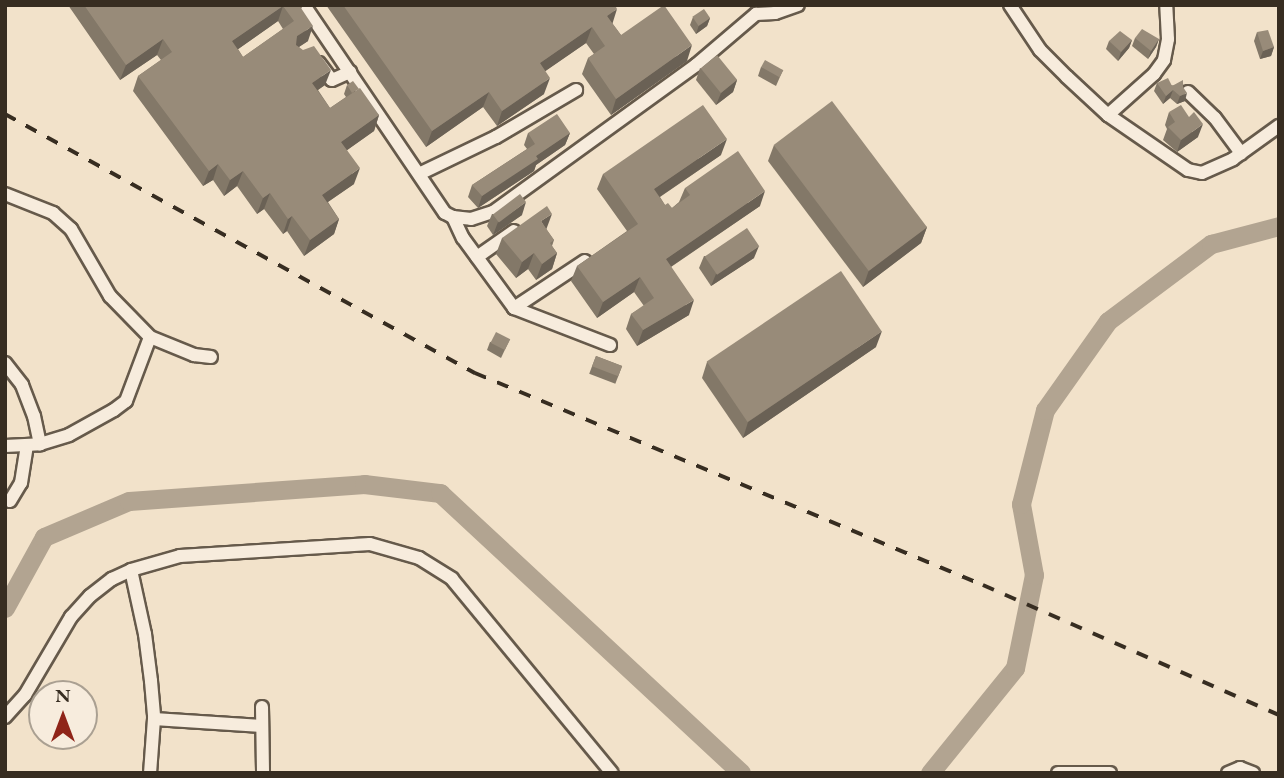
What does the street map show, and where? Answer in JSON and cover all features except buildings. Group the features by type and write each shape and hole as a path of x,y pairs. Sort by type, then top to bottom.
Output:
{"street":[{"path":"304,5 445,213 471,219 493,212 696,65 755,10 775,13 798,5"},
{"path":"1010,5 1040,50 1108,115 1195,173 1209,170 1241,153 1279,126"},
{"path":"1108,115 1154,74 1164,60 1167,46 1166,5"},
{"path":"311,50 332,80 349,72"},
{"path":"419,174 496,137 576,90"},
{"path":"1188,92 1215,118 1241,153"},
{"path":"5,194 53,213 71,229 110,296 150,337 194,355 211,357"},
{"path":"453,217 477,257 514,308 610,345"},
{"path":"477,257 529,220"},
{"path":"514,308 584,261"},
{"path":"5,446 34,444 69,435 125,401 150,337"},
{"path":"5,363 22,386 34,416 34,444 21,483 10,502"},
{"path":"5,717 25,695 71,617 90,596 131,570 180,556 370,544 419,558 452,579 612,773"},
{"path":"131,570 145,634 154,719 150,773"},
{"path":"262,707 263,773"},
{"path":"154,719 262,726"},
{"path":"1228,773 1241,768 1254,773"},
{"path":"1058,773 1110,773"}],"waterway":[{"path":"930,773 1015,668 1034,575 1021,504 1045,410 1108,321 1211,244 1279,226"},
{"path":"5,608 44,537 129,501 364,484 440,493 741,773"}],"railway":[{"path":"5,114 475,373 983,585 1279,715"}]}
